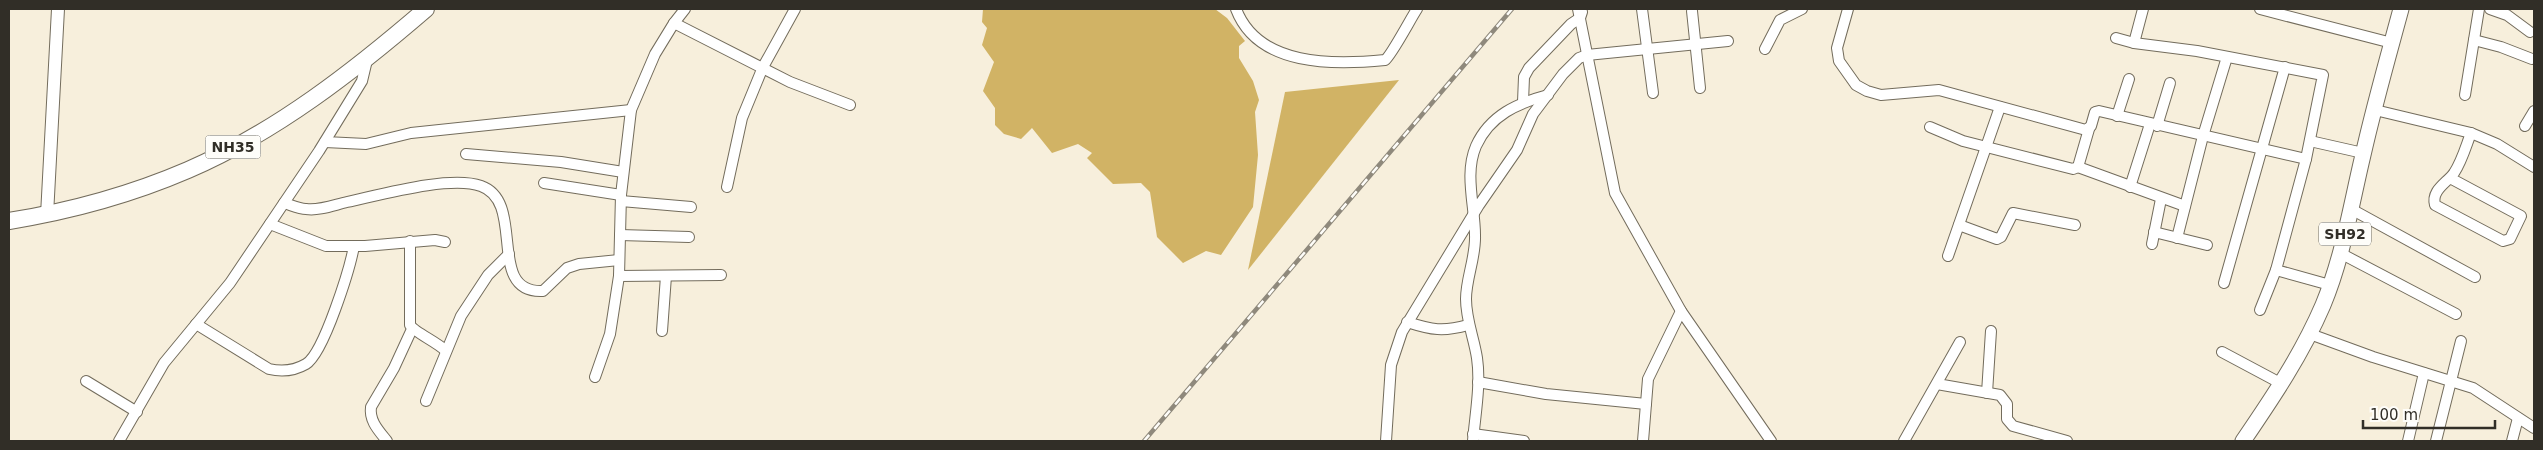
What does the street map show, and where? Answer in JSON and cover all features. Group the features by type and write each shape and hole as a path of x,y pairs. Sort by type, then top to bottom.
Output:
{"highway":[{"name":"NH35","path":"9,221 47,215 125,194 189,170 276,122 367,60 426,9"}],"main road":[{"name":"SH92","path":"2243,441 2282,384 2310,334 2330,285 2340,253 2363,153 2401,9"}],"street":[{"path":"47,215 58,9"},
{"path":"595,377 610,334 619,276 621,198 631,110 655,54 685,9"},
{"path":"727,188 742,118 763,67 795,9"},
{"path":"1236,9 1244,26 1256,39 1295,58 1317,61 1385,60 1390,57 1400,34 1417,9"},
{"path":"1642,9 1653,93"},
{"path":"1764,48 1780,20 1802,9"},
{"path":"1848,9 1837,48 1839,61 1856,85 1881,94 1939,90 2086,130 2089,129"},
{"path":"2134,43 2143,9"},
{"path":"2260,9 2392,43"},
{"path":"2465,95 2479,9"},
{"path":"2490,9 2507,15 2530,32"},
{"path":"1692,11 1700,88"},
{"path":"1580,12 1615,193 1681,311 1770,441"},
{"path":"1523,102 1524,77 1528,68 1571,24 1580,12"},
{"path":"674,23 790,82 850,105"},
{"path":"2116,38 2134,43 2228,57 2323,75 2306,160 2276,270 2260,310"},
{"path":"2474,40 2501,47 2532,59"},
{"path":"1386,441 1391,366 1407,322 1475,212 1517,150 1534,114 1579,58 1587,55 1728,41"},
{"path":"2177,238 2203,136 2228,57"},
{"path":"119,441 138,412 164,363 230,283 325,142 362,81 367,60"},
{"path":"2224,282 2285,67"},
{"path":"2117,116 2129,78"},
{"path":"2130,187 2170,82"},
{"path":"1524,441 1473,438 1478,382 1477,358 1468,325 1466,297 1475,241 1475,212 1470,166 1476,146 1498,117 1523,102 1548,95"},
{"path":"1948,256 2000,107"},
{"path":"325,142 366,144 411,133 631,110"},
{"path":"2375,110 2471,133 2497,144 2534,167"},
{"path":"2526,126 2534,111"},
{"path":"2078,167 2095,112 2306,160"},
{"path":"1930,127 1964,141 2069,169 2078,167 2161,199 2185,206"},
{"path":"2450,178 2521,216 2510,239 2502,241 2434,205 2433,200 2436,192 2450,178 2459,163 2471,133"},
{"path":"2310,140 2363,153"},
{"path":"466,154 561,162 623,172"},
{"path":"284,203 312,210 444,184 464,182 477,184 487,188 498,199 512,270 517,284 534,292 547,289 567,268 579,264 619,260"},
{"path":"544,183 621,198 691,206"},
{"path":"2152,244 2161,199"},
{"path":"2351,209 2476,277"},
{"path":"1959,225 1997,239 2001,237 2013,214 2075,226"},
{"path":"270,224 318,244 354,246 410,241 435,240 445,242"},
{"path":"2154,232 2207,245"},
{"path":"620,234 689,237"},
{"path":"387,441 373,423 370,413 371,407 394,368 412,329 409,321 410,241"},
{"path":"196,324 269,369 281,372 308,363 318,348 335,308 350,265 354,246"},
{"path":"2340,253 2456,314"},
{"path":"426,401 461,316 488,275 509,254"},
{"path":"2276,270 2330,285"},
{"path":"619,276 721,275"},
{"path":"662,331 666,276"},
{"path":"1643,441 1648,379 1681,311"},
{"path":"1407,322 1434,331 1451,330 1468,325"},
{"path":"412,329 429,336 446,351"},
{"path":"1987,393 1991,331"},
{"path":"2310,334 2486,395 2534,428"},
{"path":"2436,441 2461,341"},
{"path":"1904,441 1960,342"},
{"path":"2222,352 2282,384"},
{"path":"2408,441 2424,373"},
{"path":"86,381 138,412"},
{"path":"1478,382 1546,394 1646,404"},
{"path":"1937,384 2004,398 2008,423 2028,431 2067,441"},
{"path":"2512,441 2518,418"},
{"path":"2022,441 2028,431"}],"shaded area":[{"path":"983,9 1215,9 1227,18 1245,41 1239,46 1239,58 1253,81 1259,100 1255,112 1258,155 1253,207 1221,255 1206,251 1183,263 1157,237 1150,192 1141,183 1113,184 1087,158 1092,153 1078,144 1052,153 1032,128 1021,139 1004,134 995,125 995,108 983,91 994,62 982,45 987,28 982,22"},
{"path":"1399,80 1248,270 1285,92"}],"railway":[{"path":"1144,441 1512,9"}]}
